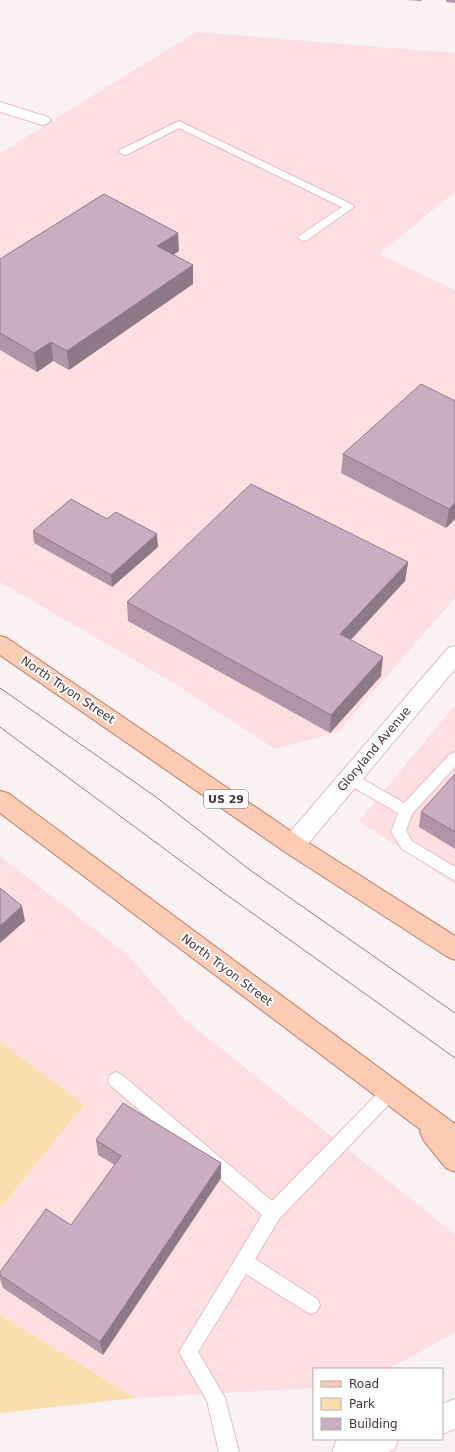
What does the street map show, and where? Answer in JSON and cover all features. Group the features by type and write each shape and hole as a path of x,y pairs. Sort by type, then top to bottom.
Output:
{"main road":[{"name":"North Tryon Street","path":"0,644 293,845 455,949"},
{"name":"North Tryon Street","path":"0,800 455,1140"},
{"path":"417,1112 455,1159"}],"street":[{"path":"0,107 43,120"},
{"name":"Gloryland Avenue","path":"293,845 454,656"},
{"path":"443,1419 455,1414"},
{"path":"347,1452 381,1440"}],"lane":[{"path":"124,152 179,124 349,207 303,238"},
{"path":"455,758 406,811 398,832 407,845 455,875"},
{"path":"349,778 406,811"},
{"path":"116,1080 273,1213"},
{"path":"229,1452 216,1398 188,1352 273,1213 390,1092"},
{"path":"243,1262 311,1305"}],"shaded area":[{"path":"196,32 455,53 455,192 379,254 455,290 455,598 338,732 275,749 172,682 0,582 0,153"},
{"path":"455,705 455,884 359,821"},
{"path":"0,856 128,955 185,1020 455,1234 455,1333 390,1368 313,1368 313,1388 135,1398 0,1315 0,1208 84,1105 0,1042"}],"green space":[{"path":"0,1042 84,1105 0,1208"},
{"path":"0,1315 135,1398 0,1413"}],"building":[{"path":"104,194 178,233 157,246 193,265 67,351 51,342 34,353 0,333 0,259"},
{"path":"421,384 455,401 455,503 449,509 343,454"},
{"path":"251,484 408,562 340,634 383,657 331,715 127,602"},
{"path":"71,499 107,519 116,512 157,534 111,575 33,531"},
{"path":"455,774 455,832 421,812"},
{"path":"0,888 22,906 0,926"},
{"path":"123,1103 221,1163 100,1342 0,1275 0,1272 46,1209 71,1225 121,1156 96,1140"}],"tram line":[{"path":"0,688 156,797 250,870 455,1013"},
{"path":"0,727 220,890 455,1058"}]}
